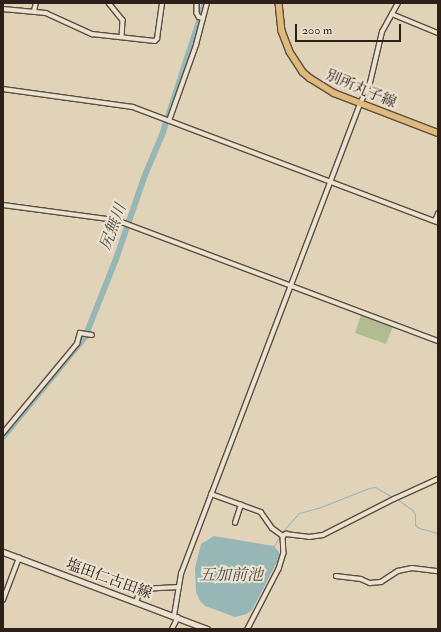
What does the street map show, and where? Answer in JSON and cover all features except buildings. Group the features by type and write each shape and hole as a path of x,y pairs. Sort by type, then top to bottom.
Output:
{"main road":[{"name":"別所丸子線","path":"279,3 286,42 290,52 303,72 324,89 438,134"},
{"name":"塩田仁古田線","path":"3,552 207,629"}],"street":[{"path":"34,11 36,3"},
{"path":"109,3 123,20 122,37"},
{"path":"3,9 46,13 87,32 155,42 157,39 162,3"},
{"path":"197,3 197,13 202,18"},
{"path":"169,121 196,45 202,18 208,3"},
{"path":"172,629 176,617 181,574 375,67 382,32 398,3"},
{"path":"392,14 438,33"},
{"path":"3,89 125,105 437,222 438,214"},
{"path":"3,205 116,220 438,341"},
{"path":"3,433 77,344 80,333 91,335"},
{"path":"283,536 286,534 309,537 323,535 394,499 438,479"},
{"path":"211,494 261,512 272,528 283,536"},
{"path":"235,523 241,505"},
{"path":"248,629 279,569 284,553 283,536"},
{"path":"3,600 19,558"},
{"path":"336,576 361,579 370,583 381,582 398,571 412,568 438,571"},
{"path":"136,602 141,588 179,587"}],"green space":[{"path":"361,315 393,326 386,344 355,333"}],"water":[{"name":"五加前池","path":"214,536 274,546 279,552 279,558 252,610 247,614 235,617 205,606 200,601 196,592 195,568 201,544"}],"waterway":[{"name":"尻無川","path":"3,437 85,337 116,259 145,175 162,135 205,3"},
{"path":"282,532 299,513 318,508 369,488 375,487 394,498"},
{"path":"397,499 415,514 415,525 419,528 438,533"},
{"path":"274,546 280,535"}]}
